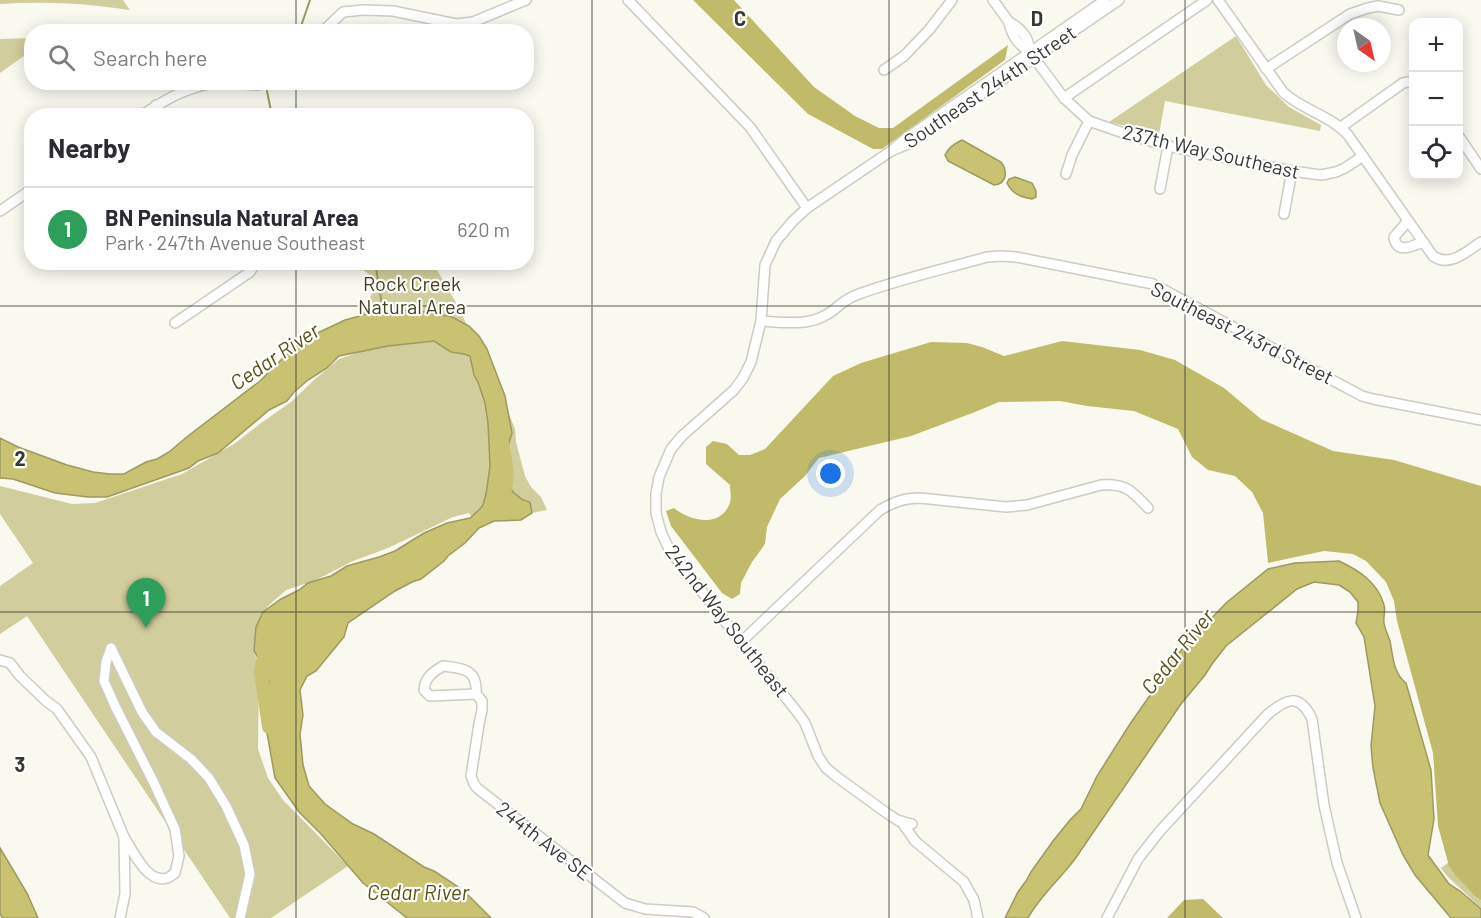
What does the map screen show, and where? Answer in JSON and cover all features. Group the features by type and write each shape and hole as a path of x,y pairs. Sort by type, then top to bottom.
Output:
{"street":[{"path":"330,24 343,12 363,10 393,11 456,24 473,22 526,0"},
{"path":"628,0 750,127 807,208"},
{"path":"884,70 904,56 929,30 952,0"},
{"name":"237th Way Southeast","path":"993,0 1030,43 1032,54 1065,98 1089,121 1168,146 1321,175 1345,168 1363,156"},
{"name":"Southeast 244th Street","path":"1032,54 1105,0"},
{"name":"Southeast 244th Street","path":"768,256 782,232 807,208 1032,54 1119,0"},
{"path":"1065,98 1207,0"},
{"path":"1218,0 1283,92 1292,100 1341,127 1437,260 1454,259 1481,242"},
{"path":"1266,69 1359,10 1378,6 1399,10"},
{"path":"929,30 938,37"},
{"path":"1341,127 1403,83 1409,82"},
{"path":"152,108 188,90"},
{"path":"1066,174 1072,154 1089,121"},
{"path":"1463,142 1481,168"},
{"path":"1160,189 1168,146"},
{"path":"1284,213 1292,171"},
{"path":"0,211 24,194"},
{"path":"1408,221 1394,237 1395,242 1402,248 1423,242"},
{"name":"242nd Way Southeast","path":"768,256 765,266 761,321 751,362 734,390 682,436 671,449 656,494 656,513 669,549 798,713 826,768 885,812 912,824"},
{"name":"Southeast 243rd Street","path":"761,321 795,323 812,321 825,316 845,300 872,289 987,257 1016,257 1153,284 1362,396 1481,420"},
{"path":"175,323 251,270"},
{"path":"741,642 880,510 906,498 1006,507 1027,505 1101,485 1113,484 1130,490 1148,508"},
{"path":"0,660 10,663 46,701 57,708 91,757 124,837 147,873 154,878 167,878 175,873 179,856 175,829 104,681 106,662 111,648 142,712 156,732 191,759 209,778 226,806 244,845 250,874 240,918"},
{"name":"244th Ave SE","path":"476,694 430,696 424,690 424,683 428,677 443,666 469,672 475,678 476,694 482,701 483,710 471,776 477,788 625,903 645,909 693,912 704,918"},
{"path":"1107,918 1138,859 1159,832 1267,715 1279,705 1292,701 1307,709 1312,719 1329,828 1337,863 1356,918"},
{"path":"901,821 915,841 964,882 974,900 978,918"},
{"path":"120,918 125,894 124,837"}],"green space":[{"path":"0,0 123,0 130,10 65,3 0,4"},
{"path":"1236,36 1266,85 1289,107 1321,125 1320,131 1165,101 1159,134 1109,122"},
{"path":"24,38 24,56 0,73 0,39"},
{"name":"Rock Creek Natural Area","path":"363,270 437,270 499,390 515,429 525,476 531,487 541,497 547,510 476,523 469,513 453,517 388,548 353,561 314,581 286,590 267,607 258,622 254,645 259,679 258,749 268,778 283,800 348,866 271,918 230,918 27,616 0,634 0,586 33,563 0,514 0,486 72,504 95,503 182,474 234,444 291,402 339,359 360,352 362,316 372,293 371,276"},
{"path":"1481,839 1481,908 1441,868"}],"shaded area":[{"path":"693,0 734,0 814,87 855,116 879,128 893,128 1008,45 1005,60 882,149 873,149 808,114"},
{"path":"1062,341 1140,350 1175,360 1224,388 1261,419 1333,451 1394,460 1481,486 1481,900 1449,866 1438,826 1433,753 1397,621 1394,601 1386,582 1366,561 1353,554 1324,551 1268,563 1263,513 1252,492 1235,476 1208,470 1192,457 1178,429 1134,411 1060,401 999,402 911,436 819,458 805,476 780,499 767,527 765,544 741,583 740,594 732,599 722,593 671,526 666,511 674,508 688,516 704,520 718,517 729,505 730,485 706,464 706,447 713,441 727,444 739,455 750,455 765,449 833,376 861,363 931,342 967,343 1004,356"},
{"path":"1203,899 1223,918 1167,918 1184,900"}],"water":[{"path":"962,140 1001,162 1005,173 1002,182 994,185 948,161 946,153"},
{"path":"1015,177 1032,183 1036,197 1032,199 1024,197 1011,190 1007,183 1009,179"},
{"path":"414,310 452,317 469,326 487,349 505,396 512,433 505,455 504,477 513,492 523,500 530,502 532,513 521,520 494,521 479,528 465,543 421,579 395,591 348,623 344,637 316,671 307,676 300,690 303,715 300,734 303,765 309,786 325,804 353,824 374,834 457,886 491,918 407,918 363,883 299,812 275,778 267,733 266,710 269,699 269,681 254,650 256,627 263,612 281,599 308,583 331,576 347,566 395,551 424,533 447,523 470,518 483,505 490,466 488,423 485,403 474,375 470,356 451,352 434,341 388,346 339,356 327,368 294,392 287,401 269,410 218,453 198,461 189,468 107,497 55,493 13,479 0,478 0,438 67,465 93,472 124,474 169,452 260,381 307,338 345,320 378,311"},
{"name":"Cedar River","path":"1339,561 1353,568 1372,583 1384,605 1384,623 1394,664 1398,674 1406,683 1431,770 1434,819 1428,855 1449,884 1481,909 1481,918 1451,918 1415,875 1403,855 1380,803 1373,768 1371,746 1375,706 1364,637 1356,623 1358,602 1350,592 1339,585 1314,582 1297,589 1226,646 1181,704 1075,859 1038,902 1028,918 1005,918 1031,872 1053,841 1081,809 1097,776 1170,662 1226,603 1268,569 1295,563"},
{"path":"0,848 27,893 38,918 2,918 0,913"}],"waterway":[{"path":"302,24 310,0"},
{"path":"267,91 270,108"},
{"path":"376,270 383,311"},
{"name":"Cedar River","path":"500,498 507,479 502,444"},
{"name":"Cedar River","path":"265,651 261,672 269,727"}],"place":[{"name":"BN Peninsula Natural Area","path":"146,628"}]}
